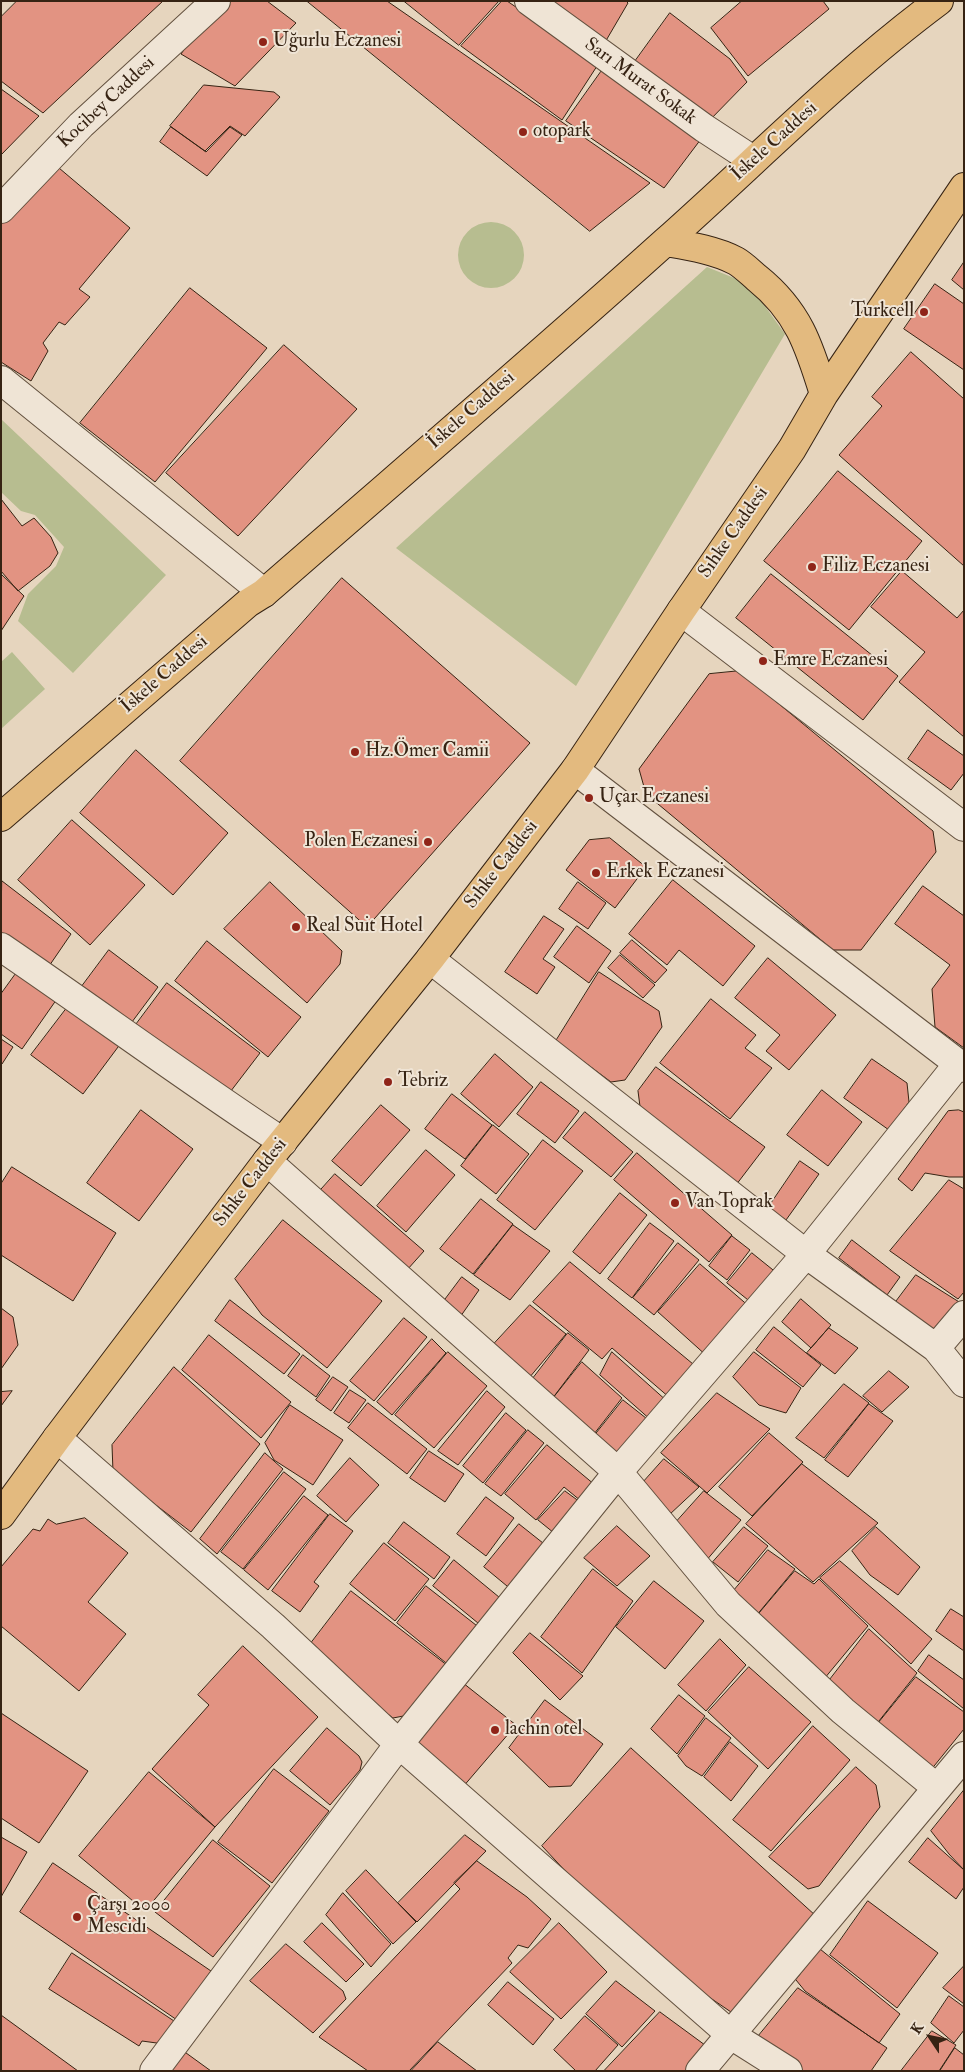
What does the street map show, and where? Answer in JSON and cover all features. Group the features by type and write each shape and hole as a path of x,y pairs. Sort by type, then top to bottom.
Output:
{"main road":[{"name":"İskele Caddesi","path":"1,816 256,598 666,242 753,160 896,34 939,1"},
{"name":"Sıhke Caddesi","path":"1,1515 57,1438 275,1152 430,959 575,770 792,449 824,394 964,187"},
{"path":"666,242 704,249 736,262 770,288 789,309 810,348 824,394"}],"street":[{"name":"Kocibey Caddesi","path":"1,188 104,82 194,1"},
{"name":"Kocibey Caddesi","path":"1,209 81,125 216,1"},
{"name":"Sarı Murat Sokak","path":"529,1 704,128 753,160"},
{"path":"1,380 256,598"},
{"path":"1,397 256,598"},
{"path":"681,611 964,827"},
{"path":"154,2071 399,1744 618,1472 806,1254 961,1066 575,770"},
{"path":"1,946 193,1082 275,1152 618,1472 728,1604 843,1711 937,1788"},
{"path":"430,959 806,1254 936,1348 964,1384"},
{"path":"936,1348 964,1315"},
{"path":"57,1438 273,1626 399,1744 731,2035 788,2071"},
{"path":"700,2071 964,1756"}],"green space":[{"path":"491,222 504,225 514,232 521,242 524,255 521,268 514,278 504,285 491,288 478,285 468,278 461,268 458,255 461,242 468,232 478,225"},
{"path":"707,267 749,284 785,334 576,686 396,548"},
{"path":"1,419 166,575 73,673 18,621 28,594 56,566 64,547 35,515 21,511 1,492"},
{"path":"12,652 45,689 1,729 1,662"}],"building":[{"path":"17,1 163,1 43,113 1,81 1,17"},
{"path":"225,1 267,1 296,23 235,86 181,54 205,20"},
{"name":"otopark","path":"307,1 387,1 650,183 590,231"},
{"path":"404,1 499,1 459,45"},
{"path":"502,1 507,1 599,63 562,120 461,46"},
{"path":"554,1 626,1 628,3 604,44 549,8"},
{"path":"742,1 823,1 829,9 748,76 711,28"},
{"path":"670,13 730,59 747,82 706,124 631,67"},
{"path":"603,69 701,139 664,188 566,121"},
{"path":"204,85 274,92 280,97 245,136 230,126 205,151 170,126"},
{"path":"1,89 39,116 1,155"},
{"path":"171,127 206,152 230,127 242,135 207,176 160,142"},
{"path":"59,168 130,228 79,289 90,297 65,325 59,322 43,343 48,351 31,381 1,362 1,224"},
{"path":"964,262 964,290 952,280"},
{"path":"935,284 964,304 964,370 904,329"},
{"path":"190,288 267,348 155,482 80,423"},
{"path":"284,345 357,409 238,536 166,473"},
{"path":"911,352 964,399 964,566 839,455 882,406 872,397"},
{"path":"838,471 922,541 849,630 764,561"},
{"path":"1,499 22,526 34,518 51,537 58,553 50,566 18,591 1,571"},
{"path":"902,571 957,618 964,610 964,737 899,682 925,652 871,607"},
{"path":"1,574 24,596 1,631"},
{"path":"771,574 898,676 863,720 736,618"},
{"name":"Hz.Ömer Camii","path":"342,578 530,743 367,927 180,761"},
{"path":"739,671 933,831 936,852 861,950 833,950 646,794 639,769 709,674"},
{"path":"928,730 964,756 964,773 951,790 908,759"},
{"path":"136,750 228,833 173,895 80,813"},
{"path":"72,820 145,885 90,945 18,880"},
{"path":"610,838 646,867 615,908 566,870 589,840"},
{"path":"673,880 755,946 723,986 679,950 667,965 629,934"},
{"path":"2,881 71,934 45,972 1,940"},
{"path":"270,882 342,951 340,964 307,1003 224,929"},
{"path":"578,882 606,903 588,929 559,909"},
{"path":"923,886 964,916 964,1048 935,1027 932,989 950,965 895,924"},
{"path":"544,916 564,929 543,959 555,967 537,994 505,972"},
{"path":"577,926 611,951 589,983 554,957"},
{"path":"632,940 667,970 655,983 620,953"},
{"path":"207,941 301,1017 268,1057 175,981"},
{"path":"109,950 158,987 126,1030 77,993"},
{"path":"620,955 655,985 643,998 608,968"},
{"path":"768,958 836,1015 789,1070 766,1051 780,1035 735,998"},
{"path":"20,968 59,996 22,1049 1,1034 1,994"},
{"path":"599,972 659,1011 662,1027 625,1080 611,1082 556,1041"},
{"path":"167,983 260,1053 224,1100 132,1030"},
{"path":"711,999 756,1035 745,1048 772,1068 730,1119 660,1063"},
{"path":"73,1000 124,1039 83,1094 31,1055"},
{"path":"1,1039 13,1047 2,1064 1,1063"},
{"path":"495,1054 533,1087 499,1127 461,1094"},
{"path":"872,1059 907,1083 909,1102 889,1130 844,1098"},
{"path":"656,1067 765,1147 736,1185 641,1114 638,1091"},
{"path":"541,1082 579,1111 555,1143 517,1114"},
{"path":"822,1090 862,1122 828,1166 787,1135"},
{"path":"452,1094 492,1125 465,1159 425,1129"},
{"path":"381,1105 410,1130 361,1186 332,1161"},
{"path":"141,1110 193,1149 139,1221 87,1183"},
{"path":"959,1110 964,1112 964,1177 949,1177 925,1173 912,1191 898,1179 948,1111"},
{"path":"585,1112 633,1152 611,1177 563,1138"},
{"path":"493,1125 529,1154 496,1194 461,1166"},
{"path":"543,1140 583,1171 535,1230 497,1200"},
{"path":"426,1150 455,1175 406,1232 377,1206"},
{"path":"637,1153 732,1235 709,1262 614,1180"},
{"path":"800,1161 819,1174 786,1220 768,1208"},
{"path":"12,1167 116,1233 73,1301 1,1255 1,1184"},
{"path":"335,1174 424,1251 407,1270 318,1193"},
{"path":"949,1180 964,1189 964,1292 958,1299 890,1251"},
{"path":"620,1193 647,1215 600,1274 573,1252"},
{"path":"481,1199 513,1224 473,1274 440,1249"},
{"path":"283,1220 382,1301 327,1368 262,1315 235,1279"},
{"path":"650,1223 674,1241 632,1298 608,1279"},
{"path":"513,1225 550,1251 510,1300 474,1275"},
{"path":"732,1236 750,1250 727,1280 709,1266"},
{"path":"852,1240 900,1277 887,1295 839,1258"},
{"path":"678,1243 699,1260 654,1315 633,1298"},
{"path":"752,1253 783,1278 758,1308 727,1283"},
{"path":"570,1262 699,1369 670,1398 612,1348 602,1359 533,1302"},
{"path":"700,1264 751,1308 708,1357 658,1312"},
{"path":"916,1275 964,1305 937,1342 892,1307"},
{"path":"462,1277 479,1290 458,1320 441,1305"},
{"path":"801,1299 831,1325 811,1348 782,1322"},
{"path":"230,1300 300,1354 284,1374 215,1321"},
{"path":"530,1305 566,1334 529,1378 493,1345"},
{"path":"1,1308 13,1317 18,1345 1,1369"},
{"path":"404,1318 427,1337 374,1401 350,1381"},
{"path":"774,1327 821,1365 803,1387 756,1350"},
{"path":"829,1328 858,1348 835,1374 807,1353"},
{"path":"568,1333 589,1350 552,1399 531,1381"},
{"path":"209,1335 291,1402 261,1438 182,1370"},
{"path":"432,1339 446,1353 392,1415 377,1402"},
{"path":"448,1352 487,1386 434,1448 395,1415"},
{"path":"612,1352 668,1402 652,1421 600,1375"},
{"path":"754,1352 801,1388 786,1413 759,1405 733,1377"},
{"path":"303,1355 330,1376 316,1397 288,1376"},
{"path":"582,1362 622,1398 594,1434 551,1401"},
{"path":"174,1367 260,1444 191,1532 113,1472 112,1445"},
{"path":"889,1371 909,1387 882,1412 863,1396"},
{"path":"333,1377 348,1387 331,1411 316,1400"},
{"path":"844,1384 869,1403 824,1458 796,1438"},
{"path":"350,1390 366,1400 349,1423 334,1413"},
{"path":"12,1391 1,1406 1,1392"},
{"path":"487,1391 505,1407 458,1465 438,1451"},
{"path":"717,1393 770,1429 707,1493 661,1453"},
{"path":"623,1400 651,1422 622,1457 595,1435"},
{"path":"368,1403 427,1449 407,1474 348,1428"},
{"path":"869,1404 893,1421 848,1477 825,1460"},
{"path":"290,1405 343,1440 313,1485 274,1460 265,1443"},
{"path":"506,1413 526,1430 483,1483 463,1466"},
{"path":"528,1430 544,1443 501,1496 485,1484"},
{"path":"769,1433 803,1462 752,1516 719,1487"},
{"path":"547,1445 595,1485 581,1501 564,1487 536,1520 505,1494"},
{"path":"429,1451 464,1474 445,1502 410,1478"},
{"path":"265,1453 283,1469 217,1554 200,1539"},
{"path":"350,1458 379,1485 346,1522 317,1496"},
{"path":"664,1459 699,1487 669,1515 639,1487"},
{"path":"802,1464 878,1523 813,1582 746,1524"},
{"path":"284,1472 306,1489 243,1569 221,1552"},
{"path":"565,1491 580,1502 554,1533 538,1520"},
{"path":"704,1491 741,1520 705,1562 670,1529"},
{"path":"304,1496 328,1515 268,1590 244,1570"},
{"path":"486,1497 514,1518 486,1556 457,1534"},
{"path":"330,1514 353,1531 314,1582 319,1586 300,1612 272,1591"},
{"path":"85,1518 128,1553 88,1602 126,1634 79,1691 1,1626 1,1567 33,1529 40,1531 48,1519 56,1524"},
{"path":"404,1522 450,1557 434,1579 388,1543"},
{"path":"519,1524 548,1547 513,1591 484,1567"},
{"path":"617,1526 650,1556 617,1586 584,1558"},
{"path":"744,1527 768,1546 738,1582 713,1562"},
{"path":"876,1527 920,1567 898,1595 870,1575 852,1551"},
{"path":"384,1543 429,1579 395,1621 350,1584"},
{"path":"768,1550 795,1569 756,1616 731,1594"},
{"path":"454,1560 505,1602 484,1628 433,1586"},
{"path":"840,1561 932,1639 911,1664 820,1578"},
{"path":"593,1569 633,1601 582,1673 541,1637"},
{"path":"795,1571 814,1584 819,1579 868,1626 824,1679 757,1616"},
{"path":"654,1581 704,1621 665,1669 616,1627"},
{"path":"426,1586 481,1629 451,1667 397,1623"},
{"path":"351,1591 452,1669 419,1713 393,1718 305,1651"},
{"path":"951,1609 964,1617 964,1651 936,1631"},
{"path":"869,1629 917,1673 871,1731 825,1686"},
{"path":"530,1633 583,1676 560,1700 513,1653"},
{"path":"720,1639 746,1665 706,1711 678,1685"},
{"path":"243,1646 318,1717 215,1827 152,1769 209,1705 198,1695"},
{"path":"929,1655 964,1680 964,1709 918,1671"},
{"path":"749,1667 811,1722 768,1769 708,1712"},
{"path":"916,1677 964,1712 964,1729 926,1776 872,1731"},
{"path":"458,1679 516,1725 462,1788 410,1740"},
{"path":"679,1695 705,1716 677,1754 651,1729"},
{"path":"545,1700 603,1744 571,1786 549,1787 509,1748"},
{"path":"1,1713 88,1771 39,1843 1,1818"},
{"path":"706,1718 731,1738 702,1776 686,1766 678,1756"},
{"path":"813,1726 850,1760 771,1851 733,1820"},
{"path":"327,1728 359,1756 362,1762 360,1770 330,1805 290,1771"},
{"path":"730,1742 758,1766 731,1801 704,1777"},
{"path":"631,1748 816,1916 731,2012 656,1961 597,1905 542,1846"},
{"path":"856,1767 876,1785 880,1807 819,1886 808,1889 769,1857"},
{"path":"274,1769 329,1811 272,1883 218,1842"},
{"path":"149,1772 215,1827 145,1911 79,1856"},
{"path":"964,1790 964,1870 931,1831"},
{"path":"465,1835 486,1851 417,1922 398,1903"},
{"path":"1,1837 27,1852 1,1897"},
{"path":"928,1838 964,1870 964,1887 956,1899 909,1862"},
{"path":"213,1840 270,1886 213,1957 155,1912"},
{"path":"477,1861 527,1897 551,1919 528,1948 518,1945 508,1958 512,1963 409,2071 368,2071 319,2037 460,1889 454,1883"},
{"path":"53,1863 211,1971 177,2020 20,1912"},
{"path":"366,1870 416,1922 393,1944 346,1891"},
{"path":"343,1893 391,1944 371,1967 326,1915"},
{"path":"868,1901 938,1953 897,2008 830,1955"},
{"path":"322,1923 364,1964 346,1982 304,1942"},
{"path":"559,1923 607,1972 561,2019 510,1972"},
{"path":"286,1944 343,1991 346,1999 313,2033 250,1981"},
{"path":"820,1949 900,2014 879,2043 805,1991 796,1980"},
{"path":"72,1953 177,2023 164,2044 142,2041 139,2046 49,1989"},
{"path":"964,1966 964,2004 943,1988"},
{"path":"616,1981 655,2011 622,2047 586,2014"},
{"path":"508,1982 554,2019 533,2045 488,2005"},
{"path":"798,1988 887,2048 871,2071 802,2071 756,2039"},
{"path":"949,1996 964,2007 964,2030 954,2043 931,2023"},
{"path":"660,2012 709,2048 689,2071 604,2071"},
{"path":"1,2015 78,2071 1,2071"},
{"path":"585,2016 618,2045 595,2071 576,2071 554,2050"},
{"path":"932,2031 956,2045 939,2071 901,2071"},
{"path":"438,2042 477,2071 411,2071"},
{"path":"955,2048 964,2055 964,2071 940,2071"},
{"path":"182,2050 211,2071 166,2071"}],"place":[{"name":"Uğurlu Eczanesi","path":"263,42"},
{"name":"otopark","path":"523,132"},
{"name":"Turkcell","path":"924,312"},
{"name":"Filiz Eczanesi","path":"812,567"},
{"name":"Emre Eczanesi","path":"763,661"},
{"name":"Hz.Ömer Camii","path":"355,752"},
{"name":"Uçar Eczanesi","path":"589,798"},
{"name":"Polen Eczanesi","path":"428,842"},
{"name":"Erkek Eczanesi","path":"596,873"},
{"name":"Real Suit Hotel","path":"296,927"},
{"name":"Tebriz","path":"388,1082"},
{"name":"Van Toprak","path":"675,1203"},
{"name":"lachin otel","path":"495,1730"},
{"name":"Çarşı 2000 Mescidi","path":"77,1917"}]}
